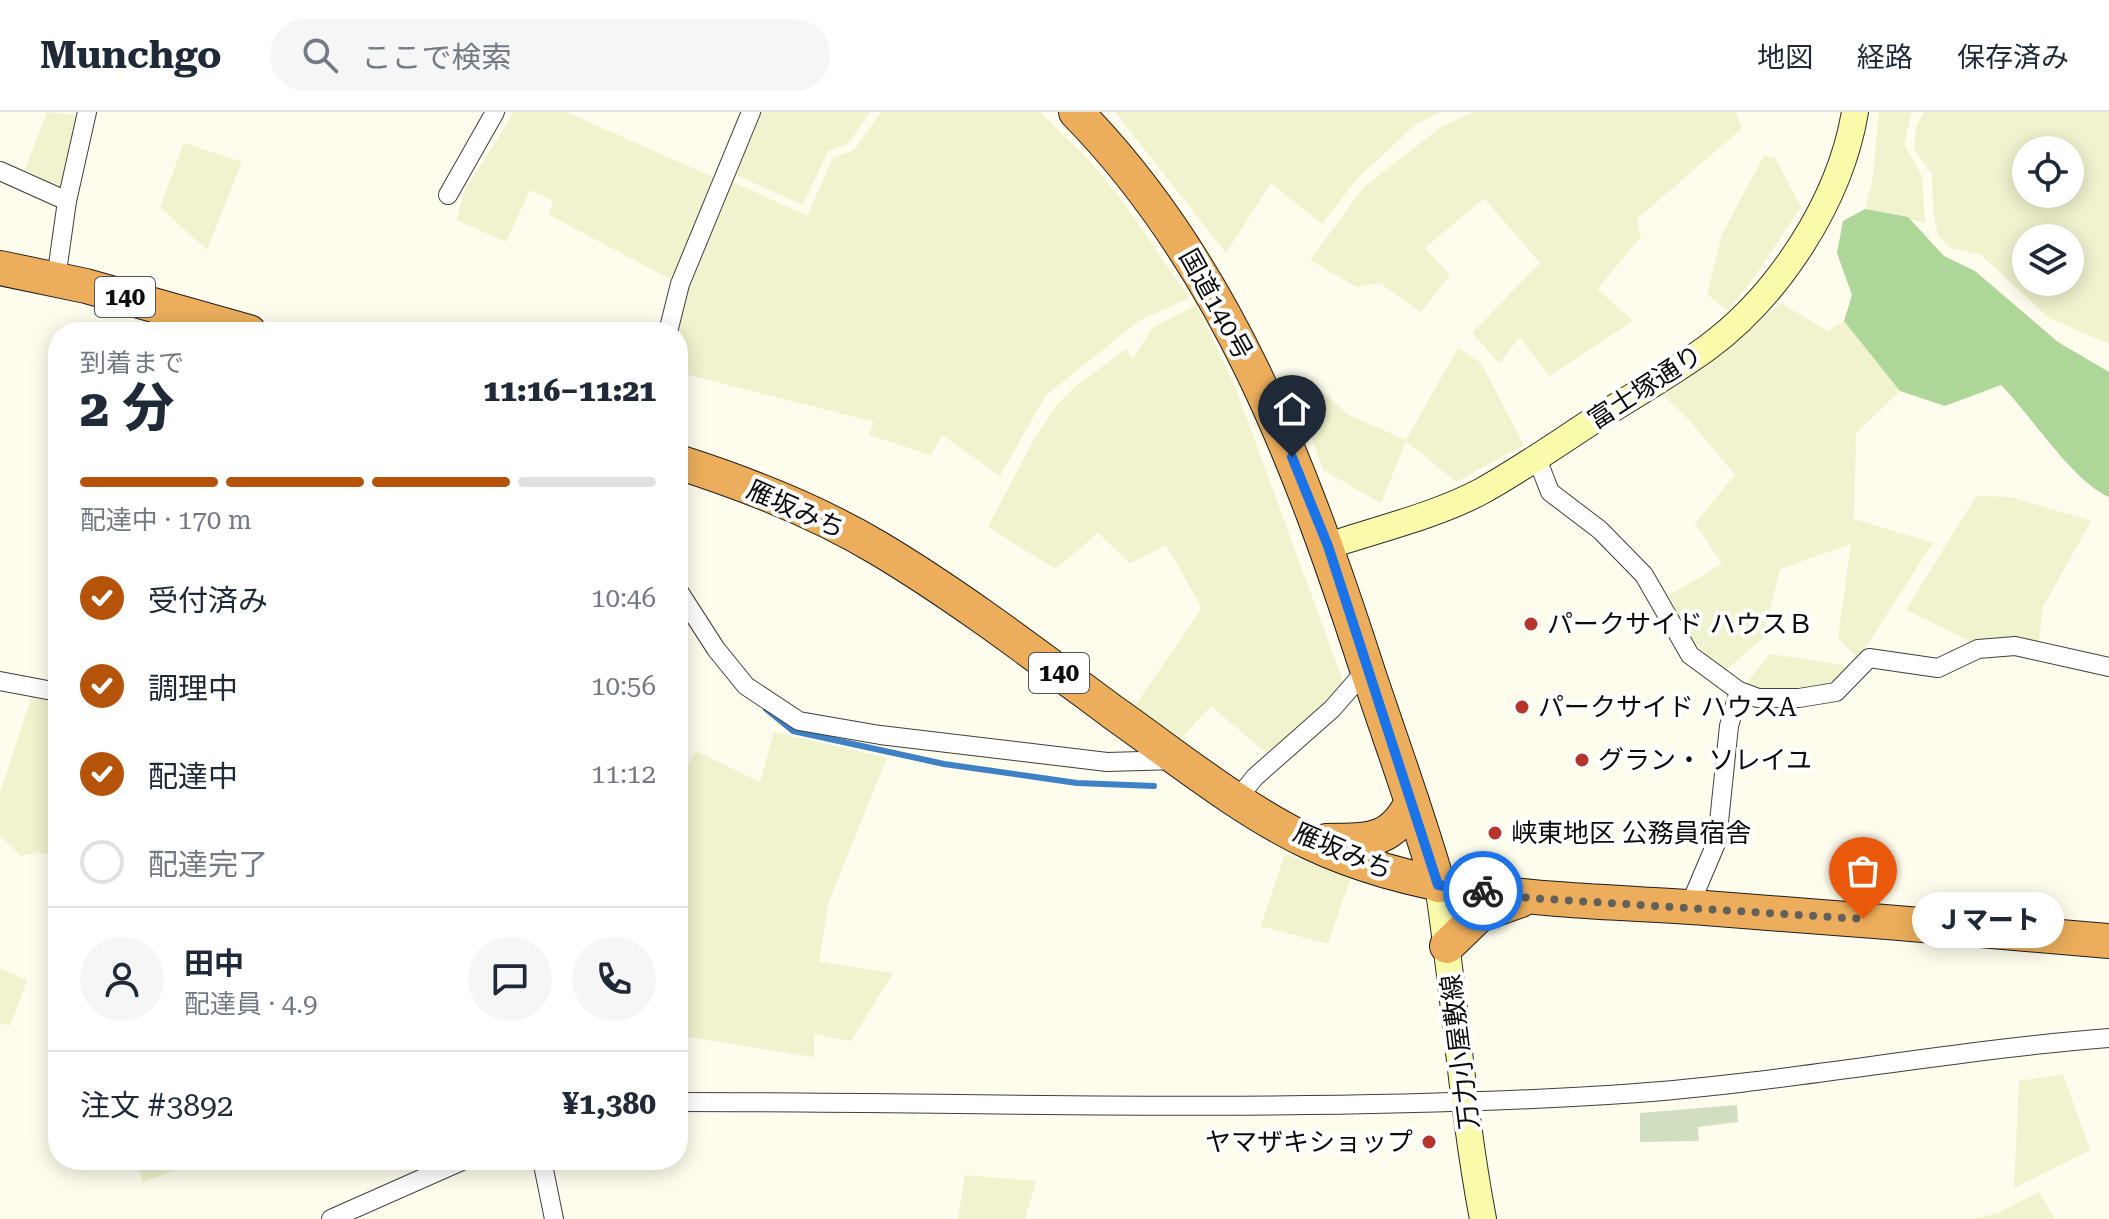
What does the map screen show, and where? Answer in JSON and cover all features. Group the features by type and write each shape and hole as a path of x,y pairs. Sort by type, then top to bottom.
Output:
{"highway":[{"name":"国道140号","path":"1076,112 1142,185 1214,294 1268,399 1328,546 1438,885"},
{"name":"140","path":"0,268 56,279 215,322"},
{"name":"雁坂みち","path":"688,466 809,511 877,547 963,603 1180,760 1238,798 1308,842 1393,873 1438,885 1529,898 1689,907 2109,941"},
{"path":"1308,842 1384,836 1397,826 1412,802"},
{"path":"1447,946 1479,915 1529,898"}],"street":[{"path":"56,279 67,201 87,112"},
{"path":"448,195 495,112"},
{"path":"670,322 680,284 751,112"},
{"name":"富士塚通り","path":"1328,546 1480,492 1708,347 1746,314 1781,272 1808,231 1847,145 1855,112"},
{"path":"0,171 67,201"},
{"path":"156,305 170,322"},
{"path":"1536,456 1550,492 1600,530 1644,575 1690,655 1739,691 1758,698 1799,698 1836,692 1869,658 1938,668 1978,649 2015,646 2109,667"},
{"path":"688,606 716,649 746,686 799,721 880,735 1107,762 1180,760"},
{"path":"1238,798 1255,777 1332,709 1367,669"},
{"path":"0,681 48,690"},
{"path":"1689,907 1717,841 1729,726 1739,691"},
{"name":"万力小屋敷線","path":"1438,885 1464,1102 1483,1219"},
{"path":"688,1102 1186,1106 1464,1102 1613,1095 1821,1074 2020,1046 2108,1041"},
{"path":"331,1219 441,1170"},
{"path":"544,1170 554,1219"}],"green space":[{"path":"47,112 78,116 60,188 25,170"},
{"path":"514,112 566,112 713,177 672,280 549,215 553,201 530,190 506,242 457,220 464,192"},
{"path":"761,112 870,112 848,144 828,151 803,205 736,175"},
{"path":"881,112 1040,112 1087,158 1124,203 1189,298 1140,320 1046,395 1000,476 942,435 931,455 869,435 874,422 688,375 688,322 678,322 685,287 733,182 807,216 833,158 854,150"},
{"path":"1115,112 1440,112 1416,124 1356,180 1322,224 1271,183 1226,253"},
{"path":"1473,112 1736,112 1742,128 1637,219 1641,237 1597,289 1633,321 1549,376 1520,337 1499,363 1472,333 1540,263 1484,198 1425,248 1450,275 1421,312 1380,283 1357,287 1310,260 1363,188 1441,127"},
{"path":"1879,112 1912,112 1904,144 1922,176 1925,223 1865,209 1872,183"},
{"path":"1924,112 2109,112 2109,344 2049,318 2025,296 2084,296 2084,224 2012,224 2012,284 1981,255 1951,248 1938,236 1933,210 1932,174 1914,149 1916,127"},
{"path":"184,143 242,162 207,250 160,207"},
{"path":"1764,156 1776,159 1801,207 1751,282 1727,311 1707,294 1722,234"},
{"path":"1865,209 1908,217 1944,256 1975,271 2058,342 2109,372 2109,497 2095,489 2067,463 2001,385 1945,406 1900,391 1844,321 1852,295 1837,253 1843,221"},
{"path":"1781,303 1827,331 1844,321 1900,391 1856,433 1854,519 1933,543 1858,659 1838,638 1851,544 1780,569 1763,638 1725,671 1691,640 1669,595 1722,564 1695,523 1735,475 1690,421 1661,393 1734,344"},
{"path":"1196,305 1236,389 1343,681 1326,709 1271,757 1211,706 1175,745 1132,710 1202,608 1166,545 1130,563 1098,533 1055,569 988,527 1032,443 1057,405 1075,387 1126,349 1133,359 1152,328"},
{"path":"1458,348 1481,363 1524,445 1456,482 1406,441 1381,503 1323,470 1296,393 1322,391 1347,414 1406,440"},
{"path":"1976,496 2011,497 2091,521 2043,607 2039,641 1997,639 1975,644 1906,610"},
{"path":"1770,654 1844,665 1849,679 1834,688 1763,694 1744,686"},
{"path":"32,695 48,698 48,854 38,852 21,856 0,836 0,793"},
{"path":"774,732 887,758 828,904 819,962 893,973 851,1041 814,1034 814,1057 688,1037 688,765 696,751 760,782"},
{"path":"1285,854 1351,877 1328,944 1261,926"},
{"path":"0,968 27,980 10,1026 0,1023"},
{"path":"2063,1074 2090,1150 2014,1188 2019,1081"},
{"path":"1737,1105 1738,1122 1698,1127 1699,1141 1640,1142 1640,1113"},
{"path":"139,1170 175,1170 142,1183"},
{"path":"965,1175 1036,1181 1025,1219 958,1219"},
{"path":"2039,1192 2055,1219 1974,1219 1998,1213"}],"waterway":[{"path":"766,709 793,731 944,764 1077,783 1154,786"}],"way so far":[{"path":"1483,891 1529,898 1863,919"}],"place":[{"name":"パークサイド ハウスＢ","path":"1531,624"},
{"name":"パークサイド ハウスA","path":"1522,707"},
{"name":"グラン・ ソレイユ","path":"1582,760"},
{"name":"峡東地区 公務員宿舎","path":"1495,833"},
{"name":"Ｊマート","path":"1863,919"},
{"name":"ヤマザキショップ","path":"1429,1142"}],"route":[{"path":"1292,457 1328,546 1438,885 1483,891"}]}
